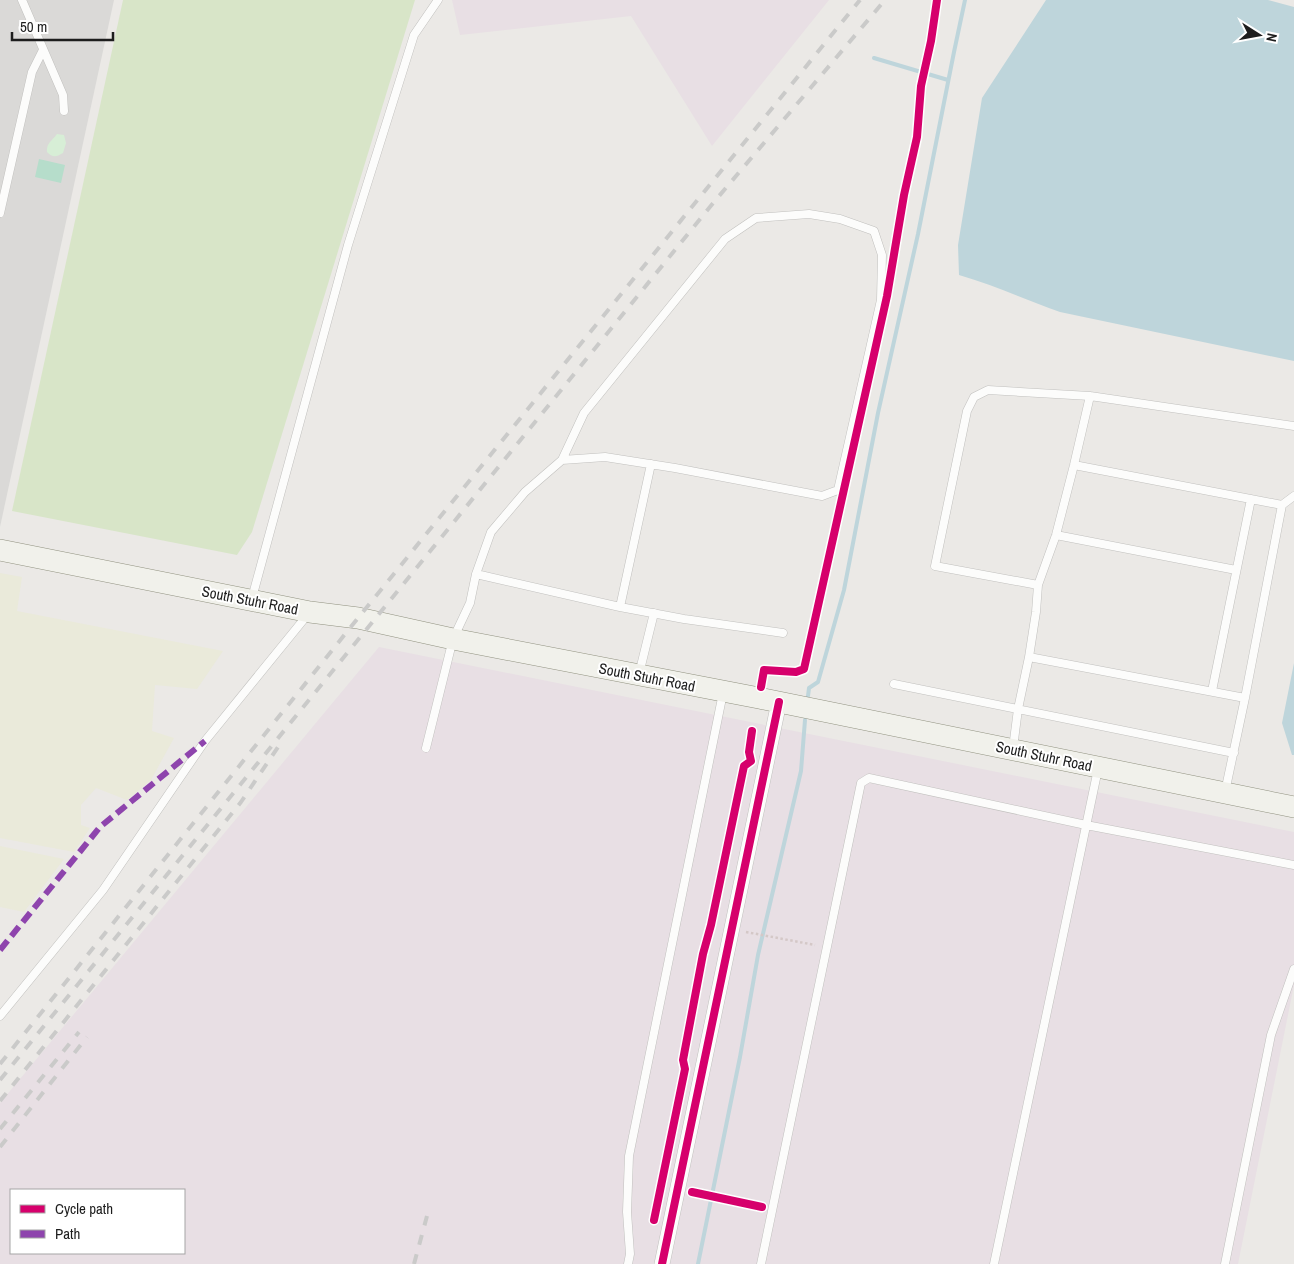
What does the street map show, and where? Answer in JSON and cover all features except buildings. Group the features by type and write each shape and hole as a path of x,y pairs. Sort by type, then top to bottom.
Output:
{"main road":[{"name":"South Stuhr Road","path":"0,550 310,612 358,618 453,639 779,702 1294,807"}],"street":[{"path":"662,1264 779,702"}],"lane":[{"path":"22,0 63,95 64,111"},
{"path":"251,600 348,245 414,35 438,0"},
{"path":"0,214 2,195 32,72 43,50"},
{"path":"426,748 453,639 470,603 476,574 491,532 525,492 562,460 584,413 725,239 756,218 808,214 840,219 874,231 882,255 881,300 838,490 822,496 605,457 562,460"},
{"path":"1038,585 934,566 966,410 974,396 988,390 1090,396 1294,426"},
{"path":"1013,750 1018,709 1036,612 1038,585 1056,534 1090,396"},
{"path":"620,607 650,464"},
{"path":"1074,465 1282,505"},
{"path":"1225,794 1282,505 1294,496"},
{"path":"1212,691 1251,499"},
{"path":"1056,534 1236,570"},
{"path":"476,574 620,607 783,633"},
{"path":"0,1016 104,890 206,741 310,612"},
{"path":"639,675 654,613"},
{"path":"1029,657 1245,698"},
{"path":"894,684 1234,753"},
{"path":"628,1264 630,1254 627,1212 629,1156 723,691"},
{"path":"994,1264 1098,767"},
{"path":"761,1264 861,783 869,778 1086,824 1294,865"},
{"path":"1225,1264 1271,1035 1294,970"}],"path":[{"path":"746,932 815,945"}],"shaded area":[{"path":"0,0 114,0 0,527"},
{"path":"452,0 829,0 712,146 631,16 460,35"},
{"path":"379,647 1294,832 1294,985 1238,1264 0,1264 0,1103"}],"green space":[{"path":"123,0 415,0 252,532 237,555 12,511"},
{"path":"57,134 64,135 66,143 63,153 53,156 47,152 47,149 48,144"},
{"path":"39,159 65,165 61,183 35,177"},
{"path":"0,573 22,577 17,611 223,651 197,689 155,685 152,731 174,738 151,780 127,800 96,788 81,805 81,825 90,828 74,852 0,838"},
{"path":"0,846 64,859 24,912 0,907"}],"water":[{"path":"1046,0 1268,0 1294,7 1294,361 1060,312 959,275 958,245 982,98"},
{"path":"1294,663 1294,755 1292,755 1282,723"}],"waterway":[{"path":"808,696 809,688 818,682 844,590 878,413 918,234 965,0"},
{"path":"874,58 948,80"},
{"path":"698,1264 740,1057 758,955 801,771 805,720"}],"railway":[{"path":"0,1064 358,618 860,0"},
{"path":"0,1080 714,202 885,0"},
{"path":"0,1101 241,802 278,747"},
{"path":"0,1129 79,1032"},
{"path":"0,1147 87,1037"},
{"path":"414,1264 427,1216"}],"marked path":[{"path":"0,950 100,827 205,741"}],"cycle path":[{"path":"761,687 764,670 796,672 804,669 887,296 904,195 917,137 921,86 931,41 937,0"},
{"path":"662,1264 779,702"},
{"path":"654,1220 685,1069 683,1060 703,954 711,925 744,766 751,761 749,752 752,731"},
{"path":"692,1192 762,1207"}]}
